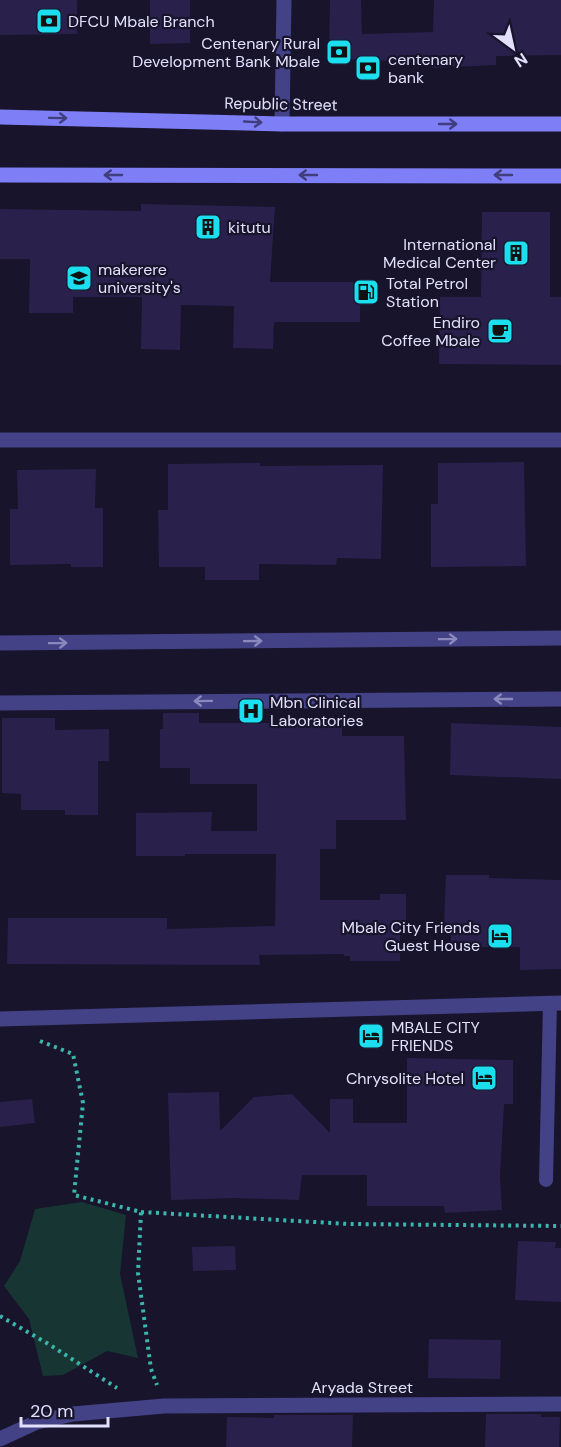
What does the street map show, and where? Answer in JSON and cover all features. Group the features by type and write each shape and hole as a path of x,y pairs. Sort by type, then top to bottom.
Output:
{"main road":[{"name":"Republic Street","path":"0,117 282,124 561,124"},
{"path":"0,175 561,176"}],"street":[{"path":"282,124 284,0"},
{"path":"0,440 561,440"},
{"path":"0,643 561,638"},
{"path":"0,703 561,699"},
{"path":"0,1018 555,1003"},
{"name":"Aryada Street","path":"0,1439 37,1422 73,1414 164,1406 561,1404"}],"lane":[{"path":"546,1180 555,1003"}],"path":[{"path":"31,1038 73,1054 82,1103 74,1195 141,1212 349,1224 561,1226"},
{"path":"141,1212 138,1273 151,1369 164,1406"},
{"path":"0,1316 121,1391 134,1408"}],"green space":[{"path":"82,1202 126,1215 120,1274 138,1358 107,1351 63,1375 43,1376 29,1319 4,1286 20,1261 35,1209"}],"building":[{"path":"0,0 77,0 77,34 0,35"},
{"path":"150,0 190,0 190,43 150,44"},
{"path":"330,0 361,0 362,34 433,32 434,0 561,0 561,55 496,56 496,65 432,68 433,62 329,59"},
{"path":"141,204 275,207 270,282 360,282 360,322 274,322 273,349 233,348 234,306 181,305 180,350 141,349 142,297 73,297 73,313 29,313 30,259 0,259 0,209 141,211"},
{"path":"482,212 550,212 550,297 561,297 561,365 439,364 440,297 481,297"},
{"path":"524,462 526,566 431,567 431,504 438,504 438,463"},
{"path":"260,463 260,466 383,465 381,559 337,558 336,565 259,564 259,580 205,580 205,567 159,567 158,510 168,510 168,464"},
{"path":"96,469 95,508 103,508 103,567 71,567 71,564 10,565 10,509 18,509 17,470"},
{"path":"163,713 199,713 199,723 285,723 285,718 342,719 342,736 404,736 406,820 336,820 336,849 320,849 320,900 380,900 380,894 406,894 406,925 400,925 400,961 350,961 350,956 344,956 344,954 259,955 260,965 7,964 8,918 167,918 167,929 275,926 276,854 136,856 136,813 212,812 211,831 257,831 257,784 190,784 190,768 160,768 160,729 163,729"},
{"path":"2,718 55,718 55,730 109,729 109,761 98,761 98,815 65,815 65,810 21,810 21,794 2,793"},
{"path":"451,723 561,727 561,779 450,775"},
{"path":"446,875 489,875 489,878 561,880 561,969 520,970 520,947 451,947 451,925 444,925"},
{"path":"407,1058 513,1060 513,1104 504,1104 500,1176 502,1210 445,1213 444,1206 367,1206 367,1175 302,1175 299,1200 236,1198 171,1200 168,1093 219,1092 220,1131 254,1097 292,1094 330,1133 330,1099 353,1099 353,1123 407,1123"},
{"path":"32,1099 35,1123 0,1127 0,1102"},
{"path":"518,1241 556,1242 555,1248 561,1248 561,1302 515,1300"},
{"path":"235,1246 236,1270 193,1271 192,1247"},
{"path":"429,1339 501,1340 500,1379 428,1378"},
{"path":"486,1414 541,1414 541,1417 560,1417 559,1447 485,1447"},
{"path":"274,1415 353,1415 352,1447 226,1447 227,1417 274,1418"}],"place":[{"name":"DFCU Mbale Branch","path":"49,21"},
{"name":"Centenary Rural Development Bank Mbale","path":"339,52"},
{"name":"centenary bank","path":"368,68"},
{"name":"kitutu","path":"208,227"},
{"name":"International Medical Center","path":"516,253"},
{"name":"makerere university's","path":"79,278"},
{"name":"Total Petrol Station","path":"366,292"},
{"name":"Endiro Coffee Mbale","path":"500,331"},
{"name":"Mbn Clinical Laboratories","path":"251,711"},
{"name":"Mbale City Friends Guest House","path":"500,936"},
{"name":"MBALE CITY FRIENDS","path":"371,1036"},
{"name":"Chrysolite Hotel","path":"484,1078"}]}
